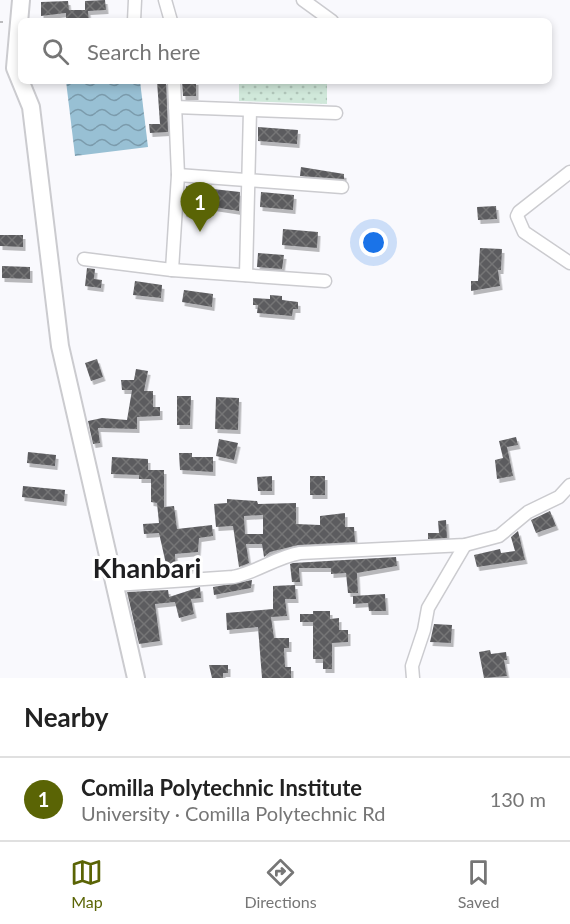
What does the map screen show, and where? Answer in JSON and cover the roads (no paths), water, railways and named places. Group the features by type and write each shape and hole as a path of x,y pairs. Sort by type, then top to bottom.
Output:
{"main road":[{"path":"19,18 21,0"},
{"path":"18,34 15,68 18,75"},
{"path":"22,84 31,107 60,345 136,678"}],"street":[{"path":"134,18 135,0"},
{"path":"165,0 170,18"},
{"path":"303,0 328,18"},
{"path":"172,270 178,175 174,84"},
{"path":"175,107 336,113"},
{"path":"246,275 250,110"},
{"path":"570,172 519,212 518,216 524,232 570,263"},
{"path":"178,175 342,187"},
{"path":"84,259 172,270 325,281"},
{"path":"115,585 251,574 283,556 300,553 465,545 499,536 528,512 565,498 570,485"},
{"path":"413,678 412,666 424,630 428,608 465,545"}],"water":[{"path":"66,84 140,84 148,147 75,156"}],"place":[{"name":"Comilla Polytechnic Institute","path":"200,232"}],"district":[{"name":"Khanbari","path":"147,569"}]}
